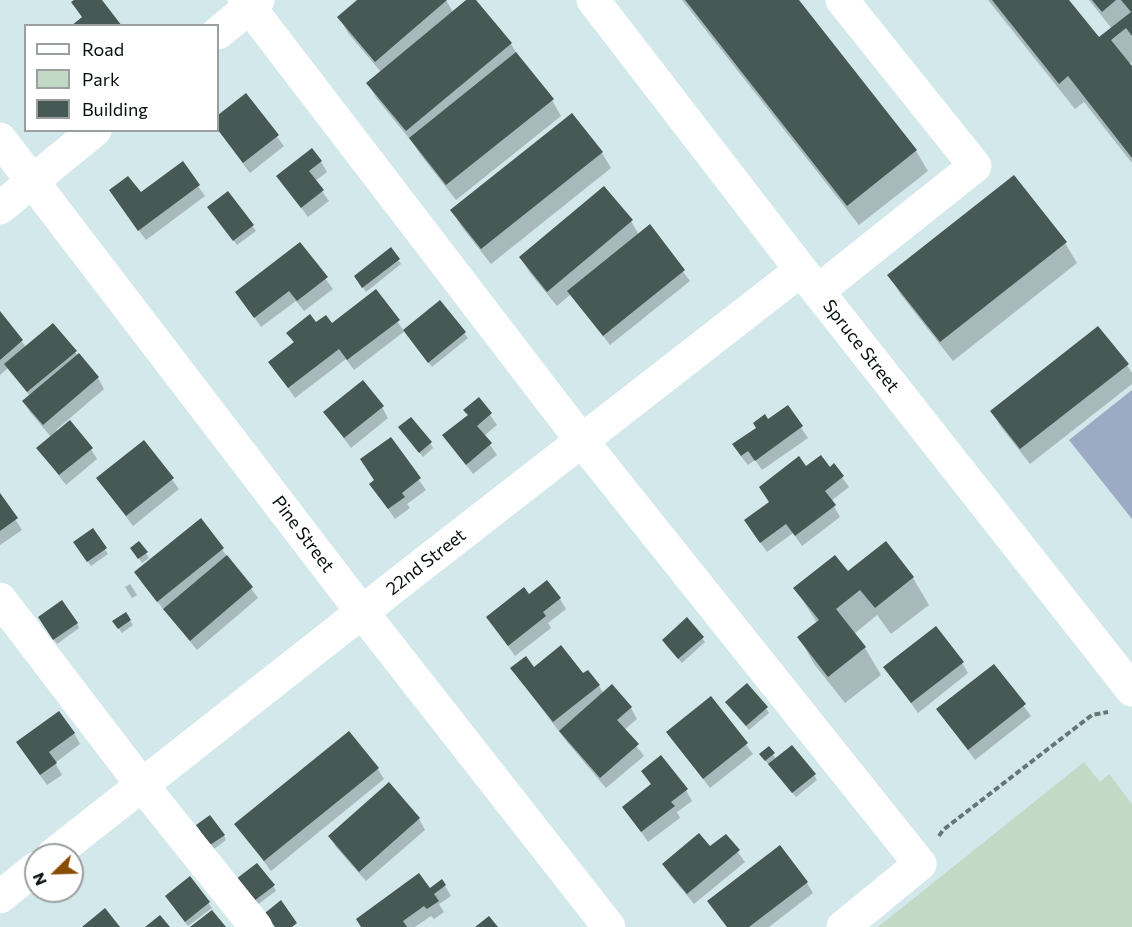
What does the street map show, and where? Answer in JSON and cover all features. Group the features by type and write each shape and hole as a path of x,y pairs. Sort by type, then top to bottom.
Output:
{"street":[{"name":"Spruce Street","path":"593,0 810,281 1122,700"},
{"name":"22nd Street","path":"68,843 582,441 975,166 842,0"},
{"path":"219,32 251,2 582,441 920,864 843,927"},
{"path":"0,208 93,132"},
{"name":"Pine Street","path":"0,139 362,612 609,927"},
{"path":"0,598 142,785 256,927"},
{"path":"0,897 24,878"}],"path":[{"path":"920,864 943,830 1092,715 1122,700"}],"green space":[{"path":"1084,762 1100,782 1109,774 1132,804 1132,927 878,927"}],"water":[{"path":"1132,390 1132,519 1069,440"}],"building":[{"path":"74,0 102,0 120,24 73,24 82,17 71,2"},
{"path":"357,0 447,0 375,62 337,17"},
{"path":"466,0 476,0 512,43 406,131 366,83"},
{"path":"685,0 799,0 917,150 847,206"},
{"path":"992,0 1069,0 1099,37 1131,12 1121,0 1132,0 1132,36 1126,28 1111,40 1132,66 1132,158 1068,76 1059,84"},
{"path":"1092,0 1116,0 1102,12"},
{"path":"516,52 554,99 446,185 409,138"},
{"path":"246,93 279,135 243,163 219,131 219,114"},
{"path":"572,113 603,152 481,249 450,210"},
{"path":"312,148 322,161 309,171 324,190 301,208 276,176"},
{"path":"183,161 200,185 138,231 109,190 128,176 141,192"},
{"path":"1014,175 1067,242 940,342 887,275"},
{"path":"604,186 633,220 547,292 519,257"},
{"path":"228,191 254,225 233,241 207,207"},
{"path":"650,224 685,270 603,336 567,291"},
{"path":"300,242 328,277 297,301 289,291 254,318 235,292"},
{"path":"391,247 400,259 362,288 354,276"},
{"path":"376,289 400,320 347,360 339,349 288,388 268,362 294,342 286,333 310,314 316,322 326,315 332,323"},
{"path":"440,300 466,332 428,363 403,330"},
{"path":"0,311 23,340 0,360"},
{"path":"53,323 77,351 27,392 4,364"},
{"path":"1098,326 1129,364 1020,449 990,411"},
{"path":"79,353 99,377 43,425 22,401"},
{"path":"363,380 384,406 344,438 323,412"},
{"path":"479,397 492,413 477,426 492,443 466,465 442,435 468,415 463,410"},
{"path":"788,405 803,426 755,461 748,451 741,456 732,444 756,428 753,423 765,414 768,419"},
{"path":"411,417 432,442 419,453 398,427"},
{"path":"70,420 93,448 59,475 36,448"},
{"path":"391,437 421,478 402,493 405,497 388,509 369,484 374,480 360,459"},
{"path":"144,440 174,478 126,516 96,478"},
{"path":"821,455 830,467 834,463 844,476 825,491 836,505 795,536 786,524 760,543 744,520 769,502 759,487 799,456 806,466"},
{"path":"0,493 18,518 0,531"},
{"path":"201,518 224,548 157,602 134,572"},
{"path":"93,528 107,548 87,562 73,542"},
{"path":"139,541 148,552 138,559 130,548"},
{"path":"886,541 914,577 875,608 860,590 836,609 866,647 828,677 797,637 819,620 793,588 835,555 848,571"},
{"path":"227,555 253,587 190,641 163,609"},
{"path":"547,580 561,598 543,612 546,616 508,646 486,617 524,587 529,594"},
{"path":"62,600 78,623 53,640 38,617"},
{"path":"126,612 131,620 118,629 112,621"},
{"path":"687,617 704,637 678,659 662,640"},
{"path":"936,626 964,662 911,703 883,667"},
{"path":"561,645 583,673 588,670 600,685 553,722 510,668 526,656 534,667"},
{"path":"994,664 1026,704 968,750 936,709"},
{"path":"747,683 768,707 746,726 725,702"},
{"path":"612,684 632,707 617,720 639,744 600,778 559,731"},
{"path":"711,696 748,743 703,779 666,732"},
{"path":"59,711 75,733 49,752 57,763 40,775 16,742"},
{"path":"349,731 379,768 264,861 234,824"},
{"path":"792,745 816,774 792,793 768,764"},
{"path":"769,746 775,753 765,761 759,754"},
{"path":"661,755 688,789 671,802 675,806 641,832 622,807 651,784 641,771"},
{"path":"389,782 420,818 359,872 328,836"},
{"path":"210,815 225,835 210,845 196,825"},
{"path":"699,833 710,846 726,834 740,850 687,894 662,864"},
{"path":"780,845 808,882 749,927 727,927 707,901"},
{"path":"257,863 275,885 254,901 236,879"},
{"path":"419,873 430,888 442,879 446,885 434,894 439,901 427,909 424,906 403,921 407,927 361,927 356,919"},
{"path":"190,876 210,902 185,922 165,896"},
{"path":"281,900 297,923 292,927 275,927 265,913"},
{"path":"105,908 120,927 82,927"},
{"path":"212,910 226,927 190,927"},
{"path":"160,915 170,927 145,927"},
{"path":"489,916 498,927 475,927"}]}
